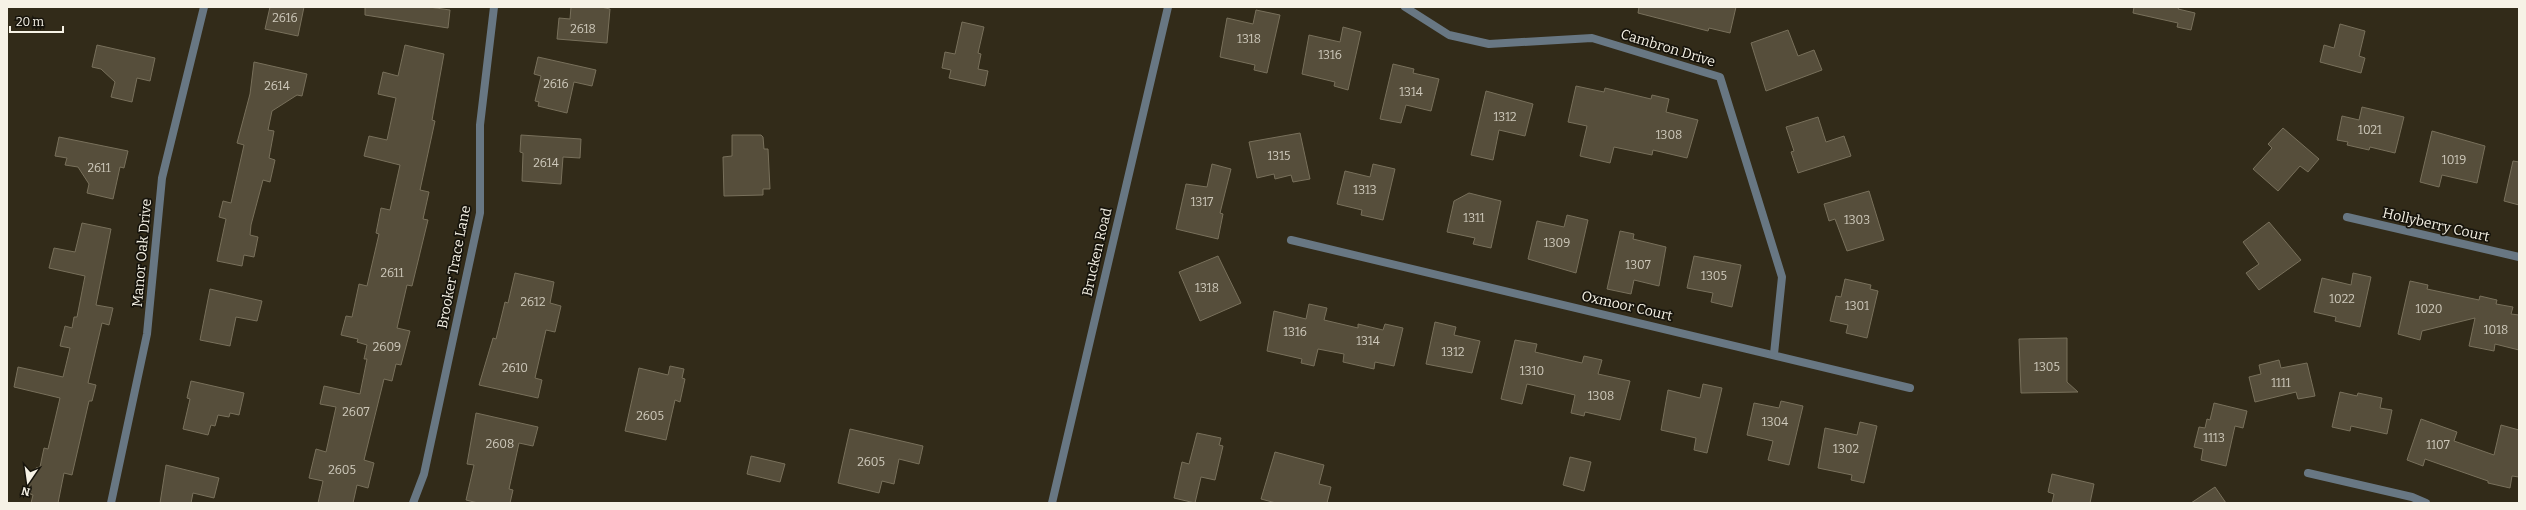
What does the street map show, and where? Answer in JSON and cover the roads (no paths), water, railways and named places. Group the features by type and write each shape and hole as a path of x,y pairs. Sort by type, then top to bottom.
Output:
{"street":[{"name":"Manor Oak Drive","path":"111,503 147,334 162,178 204,7"},
{"name":"Brooker Trace Lane","path":"413,503 424,474 480,213 480,125 494,7"},
{"name":"Brucken Road","path":"1052,503 1168,7"},
{"name":"Cambron Drive","path":"1405,7 1449,35 1489,44 1592,38 1720,77 1782,277 1774,354"},
{"name":"Hollyberry Court","path":"2346,217 2519,257"},
{"name":"Oxmoor Court","path":"1291,240 1774,354 1910,388"},
{"path":"2308,473 2412,497 2426,503"}]}
